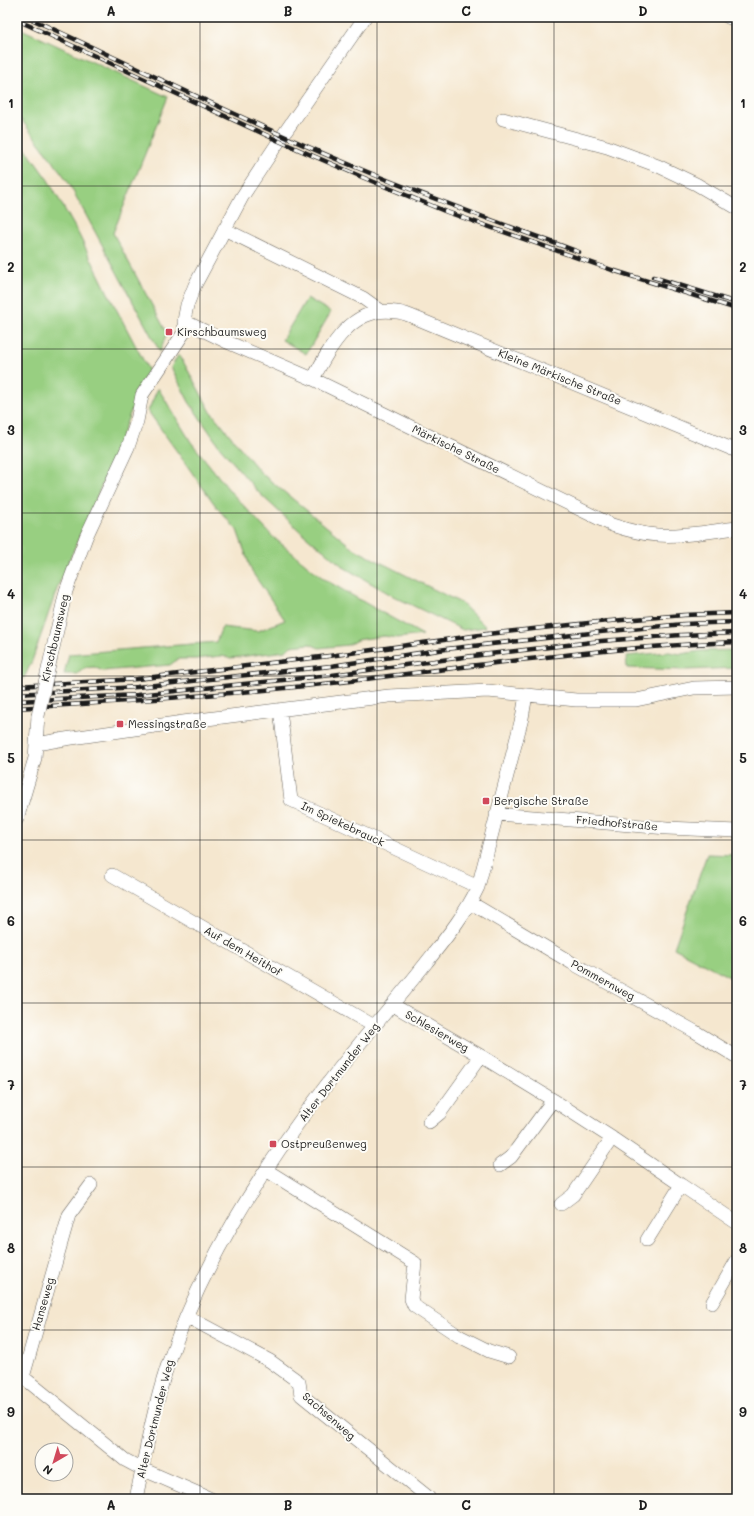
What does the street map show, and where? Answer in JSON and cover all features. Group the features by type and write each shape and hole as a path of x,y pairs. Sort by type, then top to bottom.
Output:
{"street":[{"name":"Kirschbaumsweg","path":"37,739 38,716 66,591 86,537 128,447 137,421 142,395 185,330 184,321 187,305 195,285 242,197 279,141 366,17"},
{"path":"728,17 737,20"},
{"path":"503,120 607,147 658,166 696,184 737,208"},
{"path":"224,229 363,298 381,312"},
{"name":"Kleine Märkische Straße","path":"314,380 324,357 345,329 356,321 381,312 396,312 411,316 737,451"},
{"name":"Märkische Straße","path":"184,321 225,341 314,380 612,525 633,531 658,535 678,535 737,528"},
{"path":"37,739 42,744 65,739 183,722 389,696 488,691 576,700 636,700 694,688 737,687"},
{"name":"Alter Dortmunder Weg","path":"136,1499 148,1439 167,1368 186,1316 209,1267 228,1232 266,1170 322,1090 444,940 471,903 478,887 522,718 526,695"},
{"name":"Im Spiekebrauck","path":"280,710 290,800 478,887"},
{"path":"17,819 35,758 37,739"},
{"name":"Friedhofstraße","path":"496,814 667,828 737,831"},
{"name":"Auf dem Heithof","path":"112,875 374,1026"},
{"name":"Pommernweg","path":"471,903 572,963 694,1031 737,1057"},
{"name":"Schlesierweg","path":"392,1005 481,1056 553,1100 737,1223"},
{"name":"Schlesierweg","path":"429,1122 440,1113 481,1056"},
{"path":"500,1165 511,1157 553,1100"},
{"path":"561,1204 573,1195 612,1138"},
{"path":"266,1170 415,1263 410,1299 414,1306 459,1336 489,1351 509,1357"},
{"name":"Hanseweg","path":"91,1184 68,1215 23,1377 125,1460 142,1470"},
{"path":"647,1240 681,1185"},
{"path":"712,1303 737,1260"},
{"name":"Sachsenweg","path":"186,1316 270,1360 299,1382 301,1395 428,1497 427,1499"},
{"path":"142,1470 211,1499"}],"green space":[{"path":"17,27 168,97 113,233 167,333 160,352 67,180 17,114"},
{"path":"17,137 48,180 77,231 149,371 137,390 133,406 106,475 57,589 32,661 24,678 17,678"},
{"path":"307,298 331,312 306,354 282,340"},
{"path":"179,354 211,412 261,473 354,549 461,603 486,627 463,630 393,596 345,568 302,533 258,492 219,446 189,402 171,367"},
{"path":"158,388 191,442 230,491 273,537 324,579 423,635 397,638 384,636 357,640 348,645 319,648 310,644 291,646 286,651 231,658 221,656 196,659 178,659 170,665 103,671 94,667 85,668 77,674 64,674 69,654 216,642 222,627 258,631 285,620 252,572 237,530 218,509 148,411"},
{"path":"737,650 737,668 686,670 627,668 626,656 669,652 681,654 701,651"},
{"path":"707,854 737,855 737,981 674,948"}],"railway":[{"path":"27,17 322,153 444,203 579,252"},
{"path":"17,20 279,141 447,212 612,270 737,309"},
{"path":"653,277 737,303"},
{"path":"17,686 137,679 329,656 487,634 598,622 684,615 737,613"},
{"path":"17,694 137,687 331,666 446,649 600,632 684,624 737,622"},
{"path":"17,701 137,695 332,675 464,657 601,641 681,635 737,633"},
{"path":"17,708 214,695 332,683 585,653 635,648 737,642"}],"place":[{"name":"Kirschbaumsweg","path":"169,332"},
{"name":"Messingstraße","path":"120,724"},
{"name":"Bergische Straße","path":"486,801"},
{"name":"Ostpreußenweg","path":"273,1144"}]}
